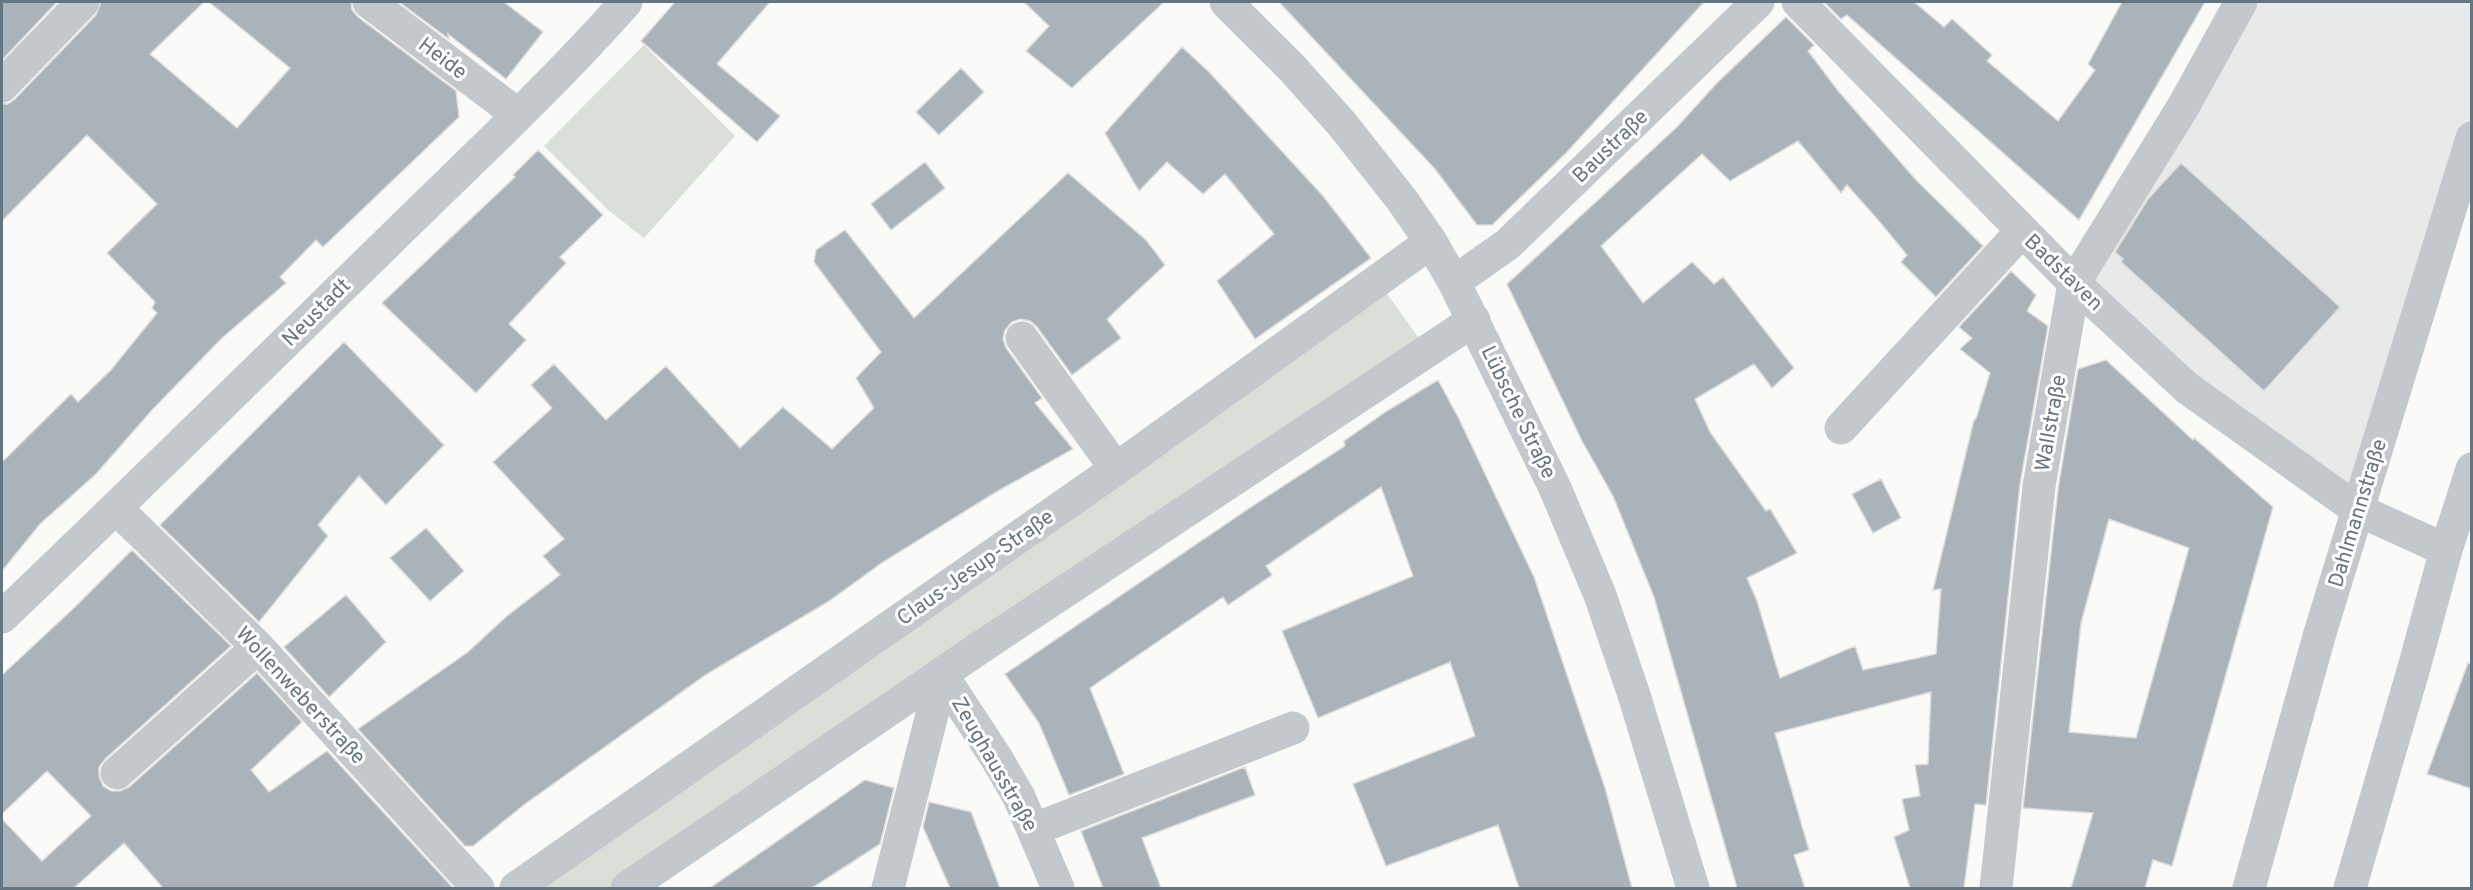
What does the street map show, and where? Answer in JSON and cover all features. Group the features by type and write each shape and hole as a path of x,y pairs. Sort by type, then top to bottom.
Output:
{"street":[{"path":"2,86 83,2"},
{"name":"Heide","path":"369,2 518,114"},
{"name":"Neustadt","path":"2,617 518,114 594,38 626,2"},
{"name":"Lübsche Straße","path":"1226,2 1292,68 1342,124 1402,200 1431,242 1454,282 1555,488 1600,595 1638,706 1693,888"},
{"name":"Baustraße","path":"1454,282 1508,244 1758,2"},
{"name":"Badstaven","path":"1798,2 2074,283 2187,388 2358,510 2446,550"},
{"name":"Wallstraße","path":"1996,888 2039,486 2074,283 2183,107 2241,2"},
{"name":"Dahlmannstraße","path":"2249,888 2358,510 2472,138"},
{"path":"1841,428 2022,231"},
{"name":"Claus-Jesup-Straße","path":"516,888 1116,469 1431,242"},
{"path":"627,888 1011,627 1474,320"},
{"path":"1022,338 1116,469"},
{"path":"2350,888 2446,550 2472,468"},
{"name":"Wollenweberstraße","path":"116,508 258,647 478,888"},
{"path":"117,773 258,647"},
{"path":"888,888 942,675"},
{"name":"Zeughausstraße","path":"942,675 998,759 1035,830 1058,888"},
{"path":"1035,830 1293,728"}],"shaded area":[{"path":"2241,2 2471,2 2471,138 2358,510 2074,283"},
{"path":"644,45 735,136 644,238 608,210 544,146"},
{"path":"1385,291 1421,341 610,888 541,888"}],"building":[{"path":"2,2 57,2 2,60"},
{"path":"101,2 204,2 150,54 237,128 290,68 209,2 351,2 352,10 358,17 456,91 459,117 323,247 316,240 280,277 286,283 222,338 152,410 96,474 40,524 2,571 2,462 71,394 78,402 111,370 157,313 152,308 155,302 107,253 157,204 87,135 2,221 2,104 8,104 15,99 96,15"},
{"path":"399,2 504,2 543,32 506,79 448,34 449,39"},
{"path":"675,2 770,2 717,64 780,116 757,142 641,41"},
{"path":"1024,2 1164,2 1072,88 1026,51 1049,26"},
{"path":"1279,2 1704,2 1566,153 1492,225 1477,225 1435,169"},
{"path":"1824,2 1914,2 1944,27 1952,19 1992,55 1987,61 2058,121 2095,70 2088,64 2122,2 2205,2 2079,220 1847,15 1841,19"},
{"path":"1786,17 1814,45 1808,51 1839,92 1916,180 1983,246 1936,297 1901,262 1907,255 1879,221 1847,185 1841,193 1798,141 1730,181 1702,154 1601,246 1643,303 1692,262 1714,284 1723,277 1794,368 1772,388 1754,364 1695,399 1710,432 1766,511 1770,509 1797,553 1747,578 1757,601 1780,678 1855,646 1863,670 1936,654 1941,589 1933,590 1974,420 1990,373 1960,349 1972,338 1959,327 2011,271 2036,295 2027,311 2048,326 2020,484 1986,805 1975,804 1964,888 1910,888 1894,837 1909,830 1902,799 1920,796 1915,765 1928,764 1931,692 1775,733 1809,850 1794,855 1805,888 1737,888 1654,597 1613,496 1582,441 1507,284 1677,127 1716,84"},
{"path":"1182,47 1209,72 1323,196 1371,258 1255,339 1217,281 1274,234 1225,174 1203,194 1167,162 1139,191 1105,133"},
{"path":"961,68 984,92 939,135 916,112"},
{"path":"538,150 603,215 560,257 566,263 509,324 526,340 476,393 382,303 515,177 513,175"},
{"path":"925,162 945,188 891,230 871,204"},
{"path":"2181,163 2340,307 2264,391 2121,262 2123,259 2115,252 2148,199"},
{"path":"1068,173 1146,240 1165,265 1107,319 1121,338 1072,375 1037,327 1030,321 1020,319 1012,322 1005,330 1003,339 1006,348 1042,398 1035,403 1073,449 996,492 883,562 829,601 707,674 525,804 473,846 465,846 358,729 468,652 507,616 560,575 543,556 564,539 493,462 552,408 531,385 554,364 606,420 666,366 740,448 783,407 832,449 874,408 856,378 881,352 814,262 816,250 845,230 914,318"},
{"path":"344,342 444,445 386,505 359,476 318,525 328,536 259,622 160,525"},
{"path":"2106,360 2193,440 2194,438 2273,507 2172,866 2153,860 2145,888 2071,888 2093,813 2023,808 2058,489 2078,369","holes":["2109,519 2189,548 2136,738 2069,732 2081,623"]},
{"path":"1438,380 1534,577 1605,788 1632,888 1519,888 1498,825 1386,866 1353,784 1475,736 1450,662 1318,718 1282,631 1413,576 1381,487 1266,566 1272,575 1228,605 1223,597 1090,688 1124,774 1069,795 1039,723 1005,674 1345,446 1344,441 1387,411"},
{"path":"1881,479 1901,518 1873,533 1852,494"},
{"path":"426,528 464,571 430,601 390,558"},
{"path":"132,550 231,646 105,759 99,767 99,776 103,786 111,791 120,791 129,787 257,673 302,722 251,770 269,792 327,751 453,888 163,888 124,843 74,888 2,888 2,819 42,861 91,816 47,771 2,814 2,675"},
{"path":"346,595 386,642 329,697 284,647"},
{"path":"2468,663 2472,664 2472,789 2427,774"},
{"path":"1245,767 1255,795 1142,838 1161,888 1103,888 1081,831"},
{"path":"865,780 894,788 880,844 812,888 710,888"},
{"path":"929,802 971,812 1000,888 950,888 923,827"}]}
